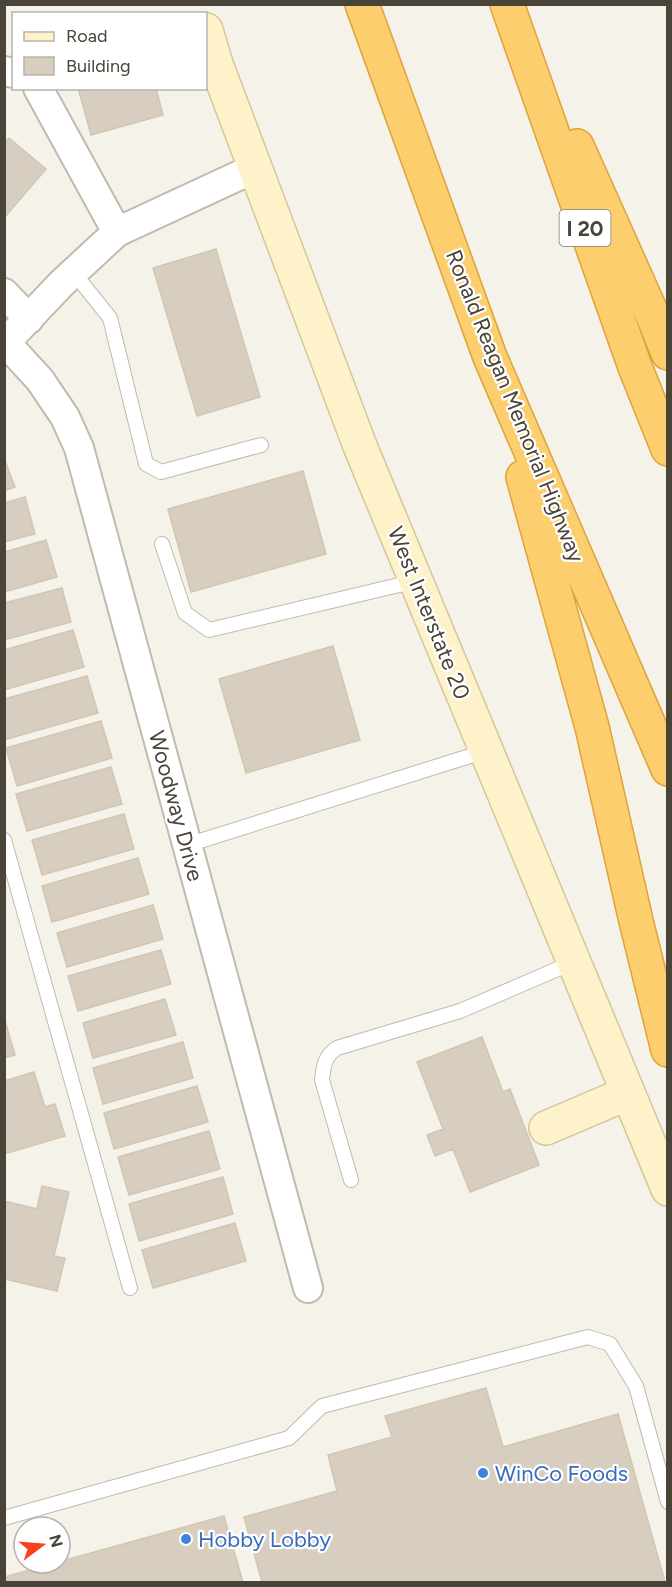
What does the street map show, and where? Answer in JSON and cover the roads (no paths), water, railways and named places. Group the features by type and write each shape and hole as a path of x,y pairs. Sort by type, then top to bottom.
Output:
{"highway":[{"name":"Ronald Reagan Memorial Highway","path":"362,4 490,357 668,769"},
{"name":"I 20","path":"507,4 634,368 668,449"},
{"path":"514,4 668,353"},
{"path":"490,357 592,727 668,1050"}],"main road":[{"name":"West Interstate 20","path":"207,33 216,64 360,446 668,1189"},
{"path":"546,1128 628,1093"}],"street":[{"path":"39,90 117,232"},
{"path":"5,344 62,283 117,232 255,168"},
{"path":"4,293 29,319"},
{"name":"Woodway Drive","path":"5,344 40,380 65,417 79,448 308,1288"}],"lane":[{"path":"74,273 110,318 146,464 161,472 261,445"},
{"path":"162,544 185,613 209,630 416,581"},
{"path":"187,845 486,751"},
{"path":"4,840 130,1288"},
{"path":"351,1180 322,1080 324,1065 329,1054 337,1048 460,1011 574,962"},
{"path":"4,1518 290,1438 322,1406 588,1337 610,1344 636,1386 668,1502"}],"place":[{"name":"WinCo Foods","path":"483,1473"},
{"name":"Hobby Lobby","path":"186,1539"}]}
